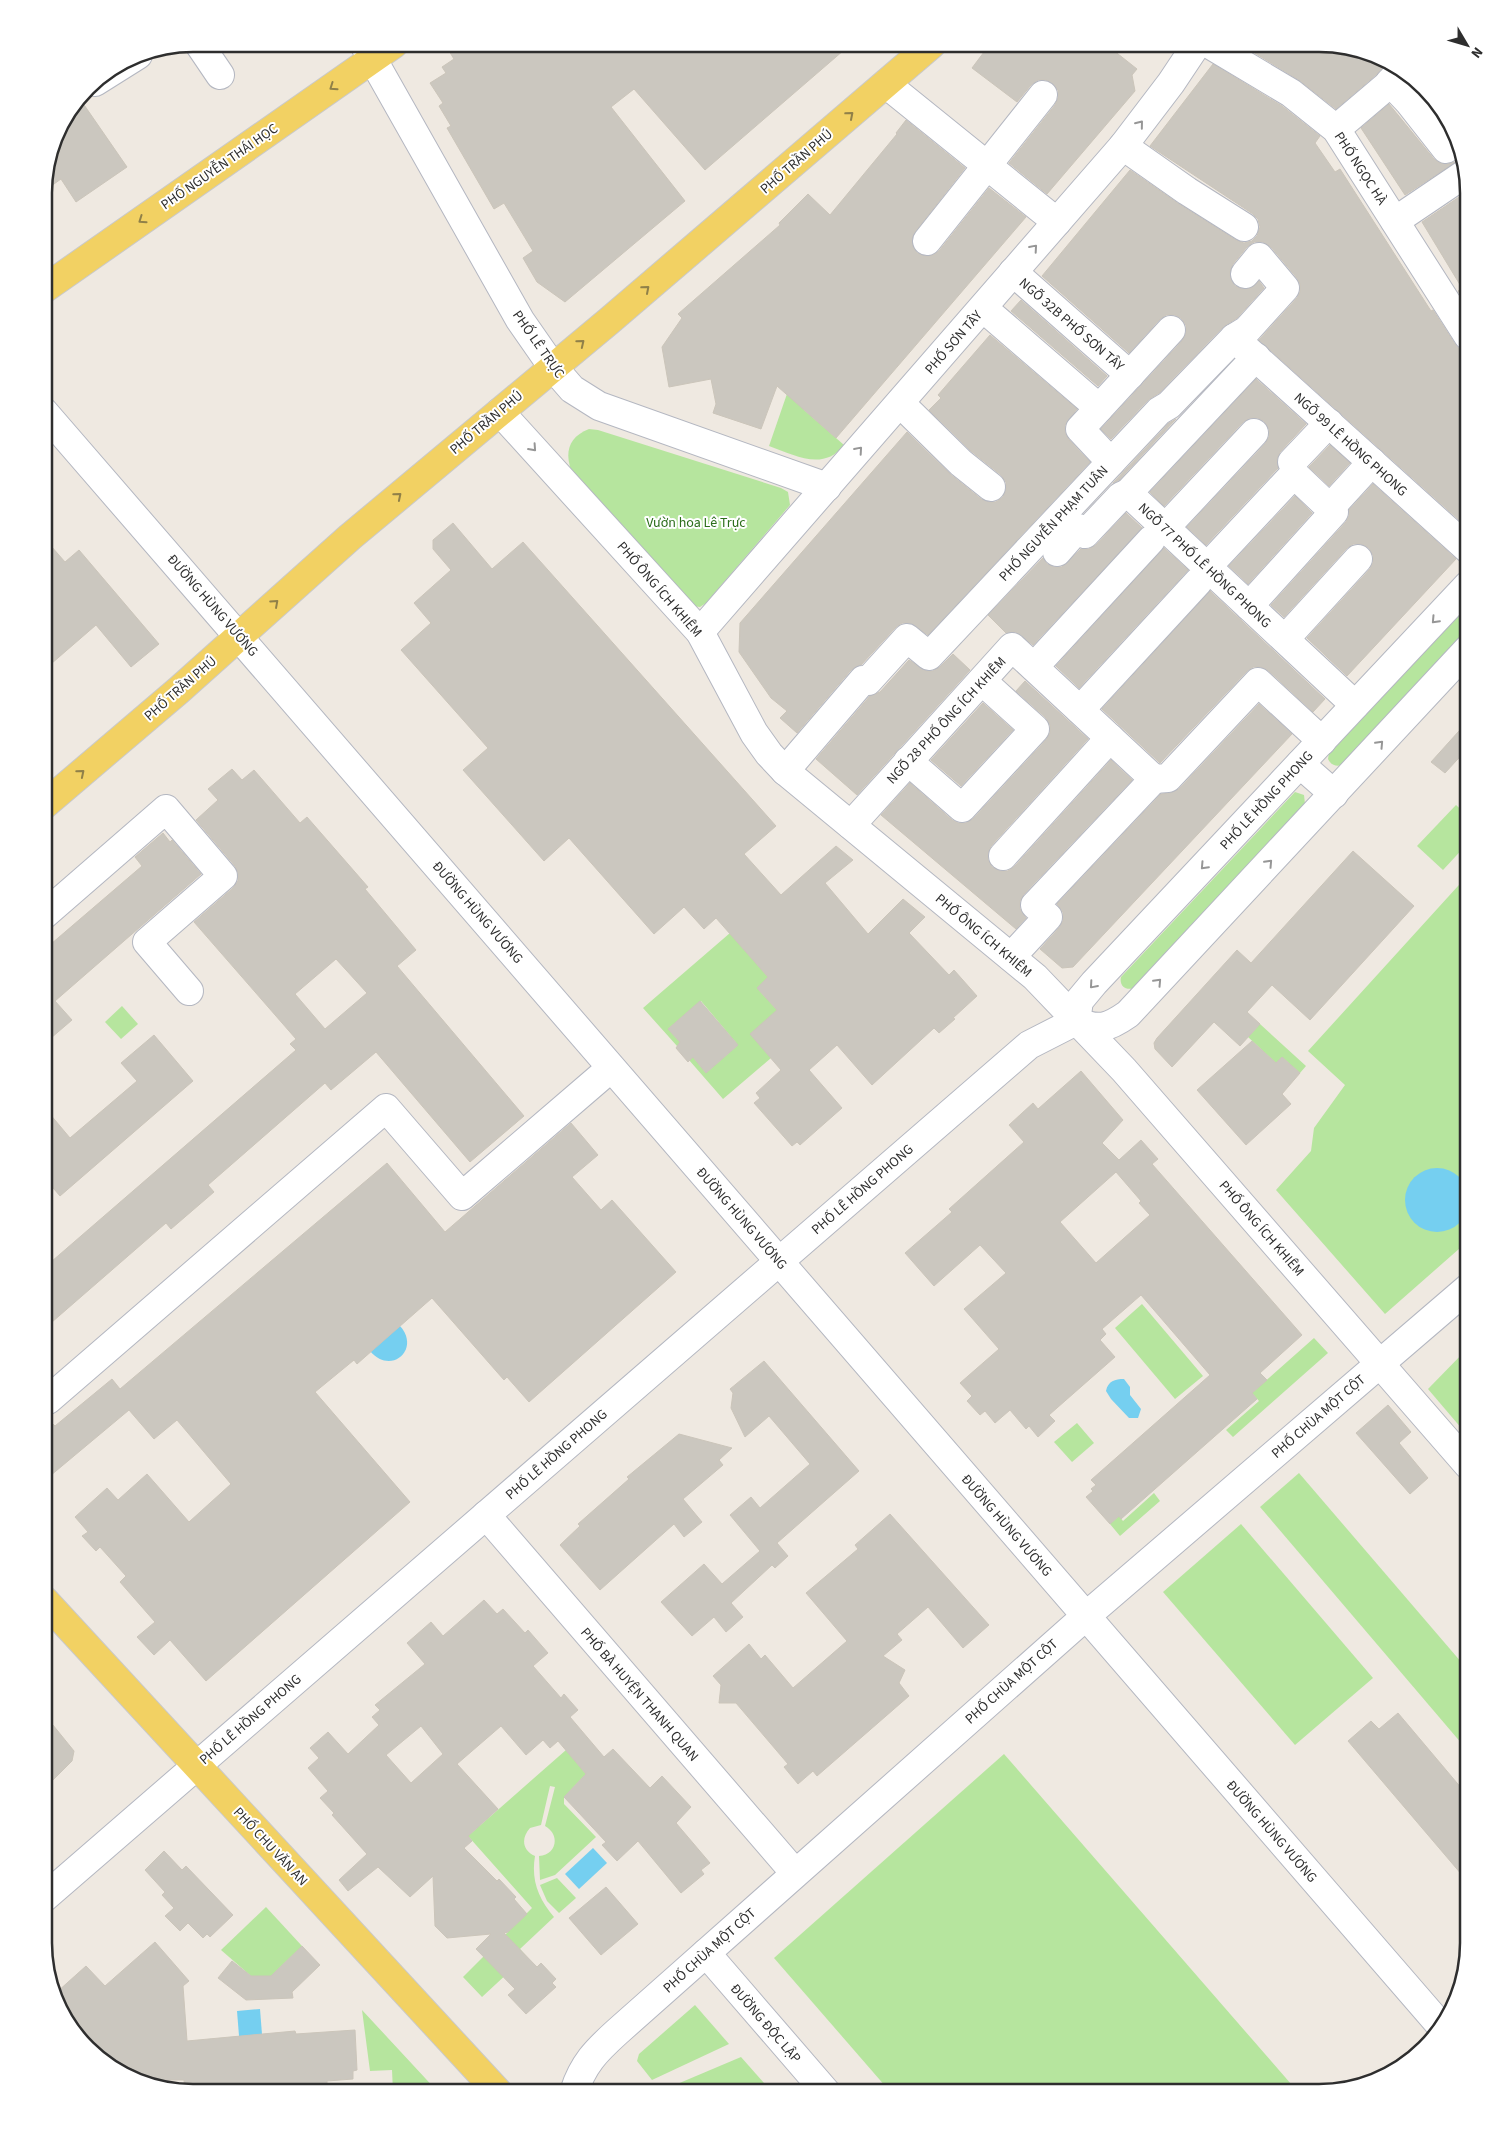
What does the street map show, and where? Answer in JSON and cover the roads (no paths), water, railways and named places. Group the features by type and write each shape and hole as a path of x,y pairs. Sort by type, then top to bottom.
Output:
{"main road":[{"name":"PHỐ NGUYỄN THÁI HỌC","path":"53,283 373,52"},
{"name":"PHỐ TRẦN PHÚ","path":"53,797 239,636 350,537 609,320 922,53"},
{"name":"PHỐ CHU VĂN AN","path":"52,1609 490,2083"}],"street":[{"path":"204,52 220,75"},
{"name":"PHỐ LÊ TRỰC","path":"379,52 520,320 552,366 572,389 599,406 827,487"},
{"name":"PHỐ SƠN TÂY","path":"700,632 1123,146 1171,83 1191,53"},
{"name":"PHỐ NGỌC HÀ","path":"1225,53 1291,93 1336,130 1460,323"},
{"path":"1336,130 1395,76 1409,102 1446,149"},
{"path":"886,84 1058,222"},
{"path":"927,241 1043,95"},
{"path":"1123,146 1185,189 1176,203 1234,230"},
{"path":"1395,221 1458,178"},
{"name":"PHỐ NGUYỄN PHẠM TUÂN","path":"785,771 863,680 868,681 907,638 929,656 1159,411 1169,405 1234,338 1247,330 1285,288 1259,257 1245,274"},
{"name":"NGÕ 32B PHỐ SƠN TÂY","path":"1013,272 1130,375"},
{"path":"982,308 1099,408"},
{"path":"1111,462 1080,429 1171,330"},
{"name":"NGÕ 99 LÊ HỒNG PHONG","path":"1234,338 1460,542"},
{"path":"1128,494 1256,357"},
{"path":"900,403 962,463 991,487"},
{"name":"PHỐ ÔNG ÍCH KHIÊM","path":"500,412 700,632 754,733 769,754 785,771 1035,977 1124,1070 1460,1456"},
{"name":"ĐƯỜNG HÙNG VƯƠNG","path":"53,422 1436,2020"},
{"path":"1292,462 1329,423"},
{"path":"1034,667 1254,433"},
{"path":"1249,606 1372,462"},
{"path":"1080,710 1294,474 1332,510"},
{"name":"NGÕ 77 PHỐ LÊ HỒNG PHONG","path":"1057,552 1078,528 1085,534 1121,496 1128,494 1158,534 1202,574 1249,606 1356,705"},
{"path":"1285,639 1358,559"},
{"name":"PHỐ LÊ HỒNG PHONG","path":"52,1891 1029,1045 1076,1021 1079,1001 1094,983 1460,594"},
{"name":"NGÕ 28 PHỐ ÔNG ÍCH KHIÊM","path":"850,825 1012,647 1154,779"},
{"path":"1076,1021 1091,1028 1113,1024 1128,1014 1460,658"},
{"path":"908,761 962,808 1035,728 982,681"},
{"path":"1011,957 1048,917 1035,905 1154,779 1168,778 1258,682 1322,741"},
{"path":"1003,856 1110,738"},
{"path":"1300,764 1334,794"},
{"path":"53,908 166,809 224,876 147,942 189,991"},
{"path":"52,1396 386,1108 462,1196 611,1068"},
{"name":"PHỐ CHÙA MỘT CỘT","path":"576,2083 591,2056 795,1873 1086,1616 1460,1295"},
{"name":"PHỐ BÀ HUYỆN THANH QUAN","path":"486,1515 795,1873"},
{"name":"ĐƯỜNG ĐỘC LẬP","path":"706,1953 819,2084"}],"water":[{"path":"1437,1168 1460,1177 1460,1223 1449,1229 1437,1232 1425,1229 1414,1223 1408,1212 1405,1200 1408,1188 1414,1177 1425,1171"},
{"path":"400,1326 406,1335 407,1343 405,1351 401,1356 387,1361 378,1358 370,1351"},
{"path":"1124,1379 1130,1387 1130,1395 1141,1409 1138,1418 1129,1418 1106,1391 1112,1381"},
{"path":"593,1848 607,1863 579,1889 565,1874"},
{"path":"260,2009 263,2047 240,2048 237,2011"}],"park label":[{"name":"Vườn hoa Lê Trực","path":"696,522"}]}
